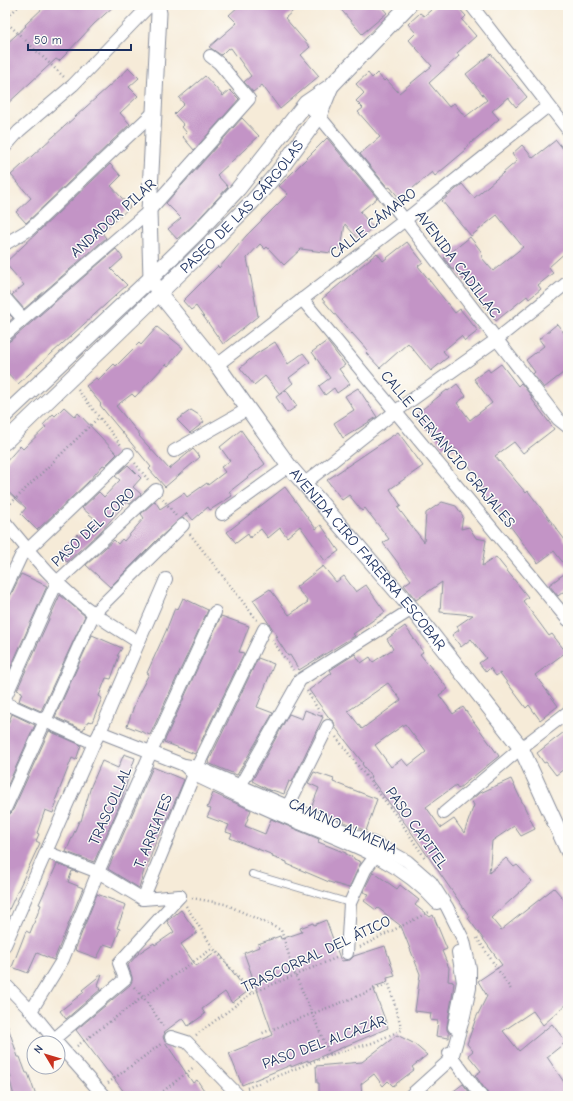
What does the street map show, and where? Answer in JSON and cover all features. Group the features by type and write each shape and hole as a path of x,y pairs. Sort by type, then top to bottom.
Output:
{"street":[{"path":"5,147 19,131 73,85 150,5"},
{"path":"151,278 149,211 159,13 157,5"},
{"path":"331,86 409,5"},
{"path":"471,5 568,130"},
{"name":"ANDADOR PILAR","path":"5,335 149,211 249,99 219,63 210,56"},
{"name":"PASEO DE LAS GÁRGOLAS","path":"5,415 198,232 238,190 306,103 331,86"},
{"name":"PASEO DE LAS GÁRGOLAS","path":"5,442 252,202 278,172 319,116 331,86"},
{"name":"AVENIDA CADILLAC","path":"306,103 319,116 404,220 558,419 568,427"},
{"name":"CALLE CÁMARO","path":"217,364 404,220 548,106"},
{"path":"5,244 30,229 154,112"},
{"name":"AVENIDA CIRO FARERRA ESCOBAR","path":"151,278 159,293 217,364 289,466 412,609 521,748 567,847"},
{"path":"305,483 396,411 496,340 568,282"},
{"path":"5,298 23,319"},
{"name":"CALLE GERVANCIO GRAJALES","path":"302,299 568,620"},
{"path":"174,451 248,409"},
{"path":"5,573 24,552 128,454"},
{"path":"222,514 289,466"},
{"name":"PASO DEL CORO","path":"5,698 57,582 156,490"},
{"path":"5,522 24,552 57,582 94,613 138,642"},
{"path":"5,809 94,613 183,525"},
{"path":"5,590 24,552"},
{"path":"5,945 166,579"},
{"path":"240,786 300,680 412,609"},
{"name":"TRASCOLLAL","path":"31,1011 63,960 98,872 215,612"},
{"name":"T. ARRIATES","path":"143,899 195,771 264,629"},
{"path":"5,703 94,743"},
{"path":"444,813 521,748 568,712"},
{"path":"288,806 328,726"},
{"path":"100,732 184,765 195,771"},
{"name":"CAMINO ALMENA","path":"195,771 240,786 382,847 407,861 431,882 447,907 464,940 470,968 470,988 464,1016 450,1056"},
{"name":"CAMINO ALMENA","path":"195,771 284,817 376,856 400,870 421,886 440,906 456,945 463,982 450,1056"},
{"path":"46,852 98,872 143,899 180,896"},
{"path":"347,953 350,903 365,870 376,856"},
{"path":"64,1035 126,978 119,963 180,896"},
{"path":"5,984 31,1011 50,1035"},
{"path":"171,1037 187,1042 237,1094"},
{"path":"67,1054 101,1093"},
{"path":"410,1096 450,1056 479,1093"}],"lane":[{"path":"252,874 350,903"}],"path":[{"path":"20,5 5,20 73,85"},
{"path":"5,510 99,417"},
{"name":"PASO CAPITEL","path":"300,680 328,726 398,818 429,864"},
{"path":"180,896 212,948 252,993"},
{"path":"180,896 225,904 281,930 295,974 330,1055"},
{"name":"TRASCORRAL DEL ÁTICO","path":"187,1042 252,993 347,953 440,906"},
{"path":"477,938 512,991"},
{"path":"67,1054 212,948"},
{"path":"101,1093 171,1037 143,997 126,978"},
{"name":"PASO DEL ALCAZÁR","path":"237,1094 330,1055 372,1043 402,1030 389,984 312,1014"},
{"path":"260,1034 312,1014"},
{"path":"157,1096 203,1059"}],"building":[{"path":"46,5 115,5 94,24 59,61 56,59 5,106 5,45"},
{"path":"240,5 300,5 285,18 310,47 301,55 319,76 280,109 262,85 253,92 244,82 251,76 231,48 228,48 221,55 209,47 237,23 229,15"},
{"path":"337,5 380,5 387,13 362,34"},
{"path":"437,5 456,5 466,16 462,20 476,36 457,53 459,56 429,83 449,107 454,103 465,117 487,100 466,74 491,54 527,97 516,107 508,97 492,111 499,119 465,148 466,150 435,176 432,172 400,199 390,187 388,188 360,154 380,137 358,112 363,108 356,101 364,93 356,84 368,73 372,78 377,73 384,81 386,79 399,93 432,66 409,40 416,33 408,24 420,13 424,16"},
{"path":"129,68 139,78 129,87 138,96 120,113 130,124 26,223 16,212 31,198 11,175"},
{"path":"205,76 223,96 230,90 239,99 194,150 183,137 187,133 182,127 184,125 174,114 184,104 179,98"},
{"path":"242,118 259,136 217,175 228,187 192,226 177,239 168,229 181,218 166,203"},
{"path":"327,138 377,198 360,212 373,227 359,240 345,224 341,249 332,248 331,253 301,249 284,265 267,247 265,249 260,244 247,258 258,316 223,344 196,306 191,310 183,301 218,266 219,268 246,236 288,194 279,186"},
{"path":"556,140 568,155 568,250 549,267 553,273 538,285 541,289 529,299 527,296 496,321 455,269 453,270 444,258 470,237 481,251 482,258 493,271 523,247 497,215 471,236 442,201 462,184 474,198 517,161 512,154 522,145 533,158"},
{"path":"110,164 121,176 111,186 130,207 102,233 106,238 24,309 12,295 24,285 5,263"},
{"path":"407,242 423,262 418,266 455,313 460,309 478,331 465,341 461,336 443,351 448,357 431,371 408,343 380,368 366,353 368,351 322,299 377,253 383,261"},
{"path":"116,249 123,258 111,269 127,285 18,384 5,370 5,342 10,341"},
{"path":"5,310 13,318 5,325"},
{"path":"557,324 568,338 568,369 544,388 533,374 535,372 526,360 544,346 539,339"},
{"path":"157,327 183,348 168,366 166,364 135,397 132,394 116,406 140,435 139,436 169,469 193,449 200,457 165,487 149,469 151,467 86,386 96,378 98,380 114,364 116,366 139,343 141,345"},
{"path":"327,341 345,365 339,369 350,384 337,393 334,388 325,395 319,386 330,378 312,352"},
{"path":"275,342 288,364 303,353 310,362 289,378 293,383 280,394 265,376 254,385 240,368 256,354"},
{"path":"501,364 518,386 521,383 554,429 523,453 514,442 495,456 526,493 528,491 568,544 568,569 554,551 538,563 492,502 482,496 483,489 477,480 479,479 455,448 452,450 448,444 443,448 429,429 427,430 415,415 457,384 466,396 457,403 470,420 492,403 474,379 488,369 490,372"},
{"path":"358,388 377,417 343,438 334,423 354,410 345,396"},
{"path":"286,390 297,406 287,413 276,397"},
{"path":"64,407 75,417 78,413 117,454 105,466 103,465 88,482 37,530 21,514 26,508 5,489 5,463 20,446 23,449 46,427 43,425 53,414 55,416"},
{"path":"191,410 199,415 204,422 190,433 177,420"},
{"path":"241,430 265,464 229,492 232,496 210,510 208,507 193,520 187,513 157,540 110,587 86,565 114,540 118,544 122,539 124,541 144,518 141,514 155,501 160,509 184,493 187,497 207,483 208,485 225,472 221,467 230,461 220,447"},
{"path":"398,432 423,466 390,489 401,506 398,508 424,542 426,513 442,502 456,506 463,516 461,529 469,527 476,538 486,540 482,566 496,557 528,597 523,601 549,636 552,634 566,652 535,675 558,706 540,720 529,705 526,708 500,673 496,676 490,668 486,672 479,663 486,658 471,639 461,647 452,635 459,630 457,626 473,615 440,612 442,582 416,600 404,585 411,580 383,543 389,539 365,508 362,511 349,495 342,500 327,480"},
{"path":"128,465 141,478 133,487 141,494 130,504 127,502 102,530 67,562 58,553 77,534 79,536 94,518 82,508 99,492 104,497 120,480 115,476"},
{"path":"285,487 316,529 321,525 339,551 325,561 300,526 287,537 280,528 268,538 261,529 250,538 248,534 236,543 227,532"},
{"path":"323,566 336,582 344,576 356,592 366,585 385,612 353,634 355,636 299,670 290,655 288,656 275,636 278,637 253,600 270,589 289,615 308,602 296,587"},
{"path":"568,571 568,588 558,596 549,585"},
{"path":"21,574 47,586 5,680 5,607"},
{"path":"60,595 85,616 41,711 19,701 22,692 17,690"},
{"path":"183,598 208,610 150,735 127,726 138,695 149,674 147,673 175,608 178,609"},
{"path":"221,616 249,626 239,652 244,653 195,754 164,742"},
{"path":"405,626 423,652 420,654 448,689 439,695 453,714 463,707 499,756 458,789 456,785 426,807 441,828 454,819 464,833 474,805 471,800 478,794 511,779 535,829 521,836 514,826 492,841 489,873 506,858 514,867 517,865 532,881 491,918 501,930 554,888 568,904 568,1003 543,1025 533,1011 503,1031 519,1051 552,1024 566,1042 547,1057 568,1088 568,1096 488,1096 487,1092 475,1075 481,1071 468,1055 473,1051 467,1044 476,1018 487,996 478,981 502,965 468,918 470,917 407,826 370,778 371,777 362,764 363,763 309,690 332,673 330,670 355,654 361,663 370,657 373,662 393,649 387,639","holes":["388,683 401,700 362,729 348,711","405,724 426,752 408,766 402,759 391,767 375,745"]},
{"path":"92,635 122,648 117,656 119,656 111,679 106,678 99,696 102,698 92,722 88,721 83,730 55,717"},
{"path":"258,658 274,664 257,707 273,713 237,775 208,763"},
{"path":"305,710 323,717 292,782 289,781 284,794 271,791 252,781 289,714 302,719"},
{"path":"12,714 35,725 5,791 5,723 8,724"},
{"path":"568,729 568,766 556,775 546,762 544,763 537,753"},
{"path":"49,731 81,745 76,760 72,758 55,801 57,802 53,813 45,810 37,833 39,834 36,841 40,843 5,918 5,816 12,812"},
{"path":"124,754 135,758 119,806 94,862 66,852 79,821 81,821 91,786 102,761 118,768"},
{"path":"153,767 184,780 155,844 148,864 146,863 139,888 108,869"},
{"path":"314,772 334,779 333,782 377,799 366,831 311,808 319,788 308,783"},
{"path":"213,793 251,810 245,826 265,834 271,819 319,839 318,842 346,853 361,862 349,888 329,882 287,864 287,862 272,857 273,855 230,838 232,834 226,832 229,825 207,817 211,809 207,808"},
{"path":"57,864 78,872 72,871 68,882 83,888 54,960 37,953 28,973 12,967 26,931 30,933 41,905 39,904"},
{"path":"373,872 397,889 400,885 419,900 415,905 430,917 433,915 447,949 442,951 449,968 448,981 454,982 447,1026 449,1038 436,1036 438,1021 430,1020 431,1013 415,1011 420,974 401,926 378,908 376,910 364,901 369,894 363,892"},
{"path":"97,894 126,905 117,928 120,929 113,947 104,944 97,958 75,950"},
{"path":"181,910 197,933 181,944 196,966 218,951 247,992 232,1003 225,992 202,1009 205,1014 188,1026 183,1018 164,1032 163,1037 165,1042 193,1083 197,1080 208,1096 127,1096 76,1030 130,985 132,977 128,965 139,953 154,943 155,945 174,932 167,921"},
{"path":"326,920 341,961 350,960 354,956 385,946 395,976 387,978 388,982 373,987 388,1028 308,1062 308,1060 291,1067 291,1065 242,1085 229,1053 273,1035 244,953 259,947 258,944 280,936 281,939 302,932 300,928 313,923 314,925"},
{"path":"102,974 98,985 101,989 66,1019 60,1011 84,992 82,990"},
{"path":"5,1024 7,1024 18,1057 20,1057 26,1075 29,1075 36,1096 14,1096 9,1078 11,1078 5,1062"},
{"path":"397,1035 413,1043 427,1055 412,1067 414,1070 393,1086 388,1081 383,1086 374,1074 361,1084 362,1096 319,1096 319,1083 317,1083 316,1066 362,1062"},
{"path":"463,1084 472,1096 447,1096"}]}
